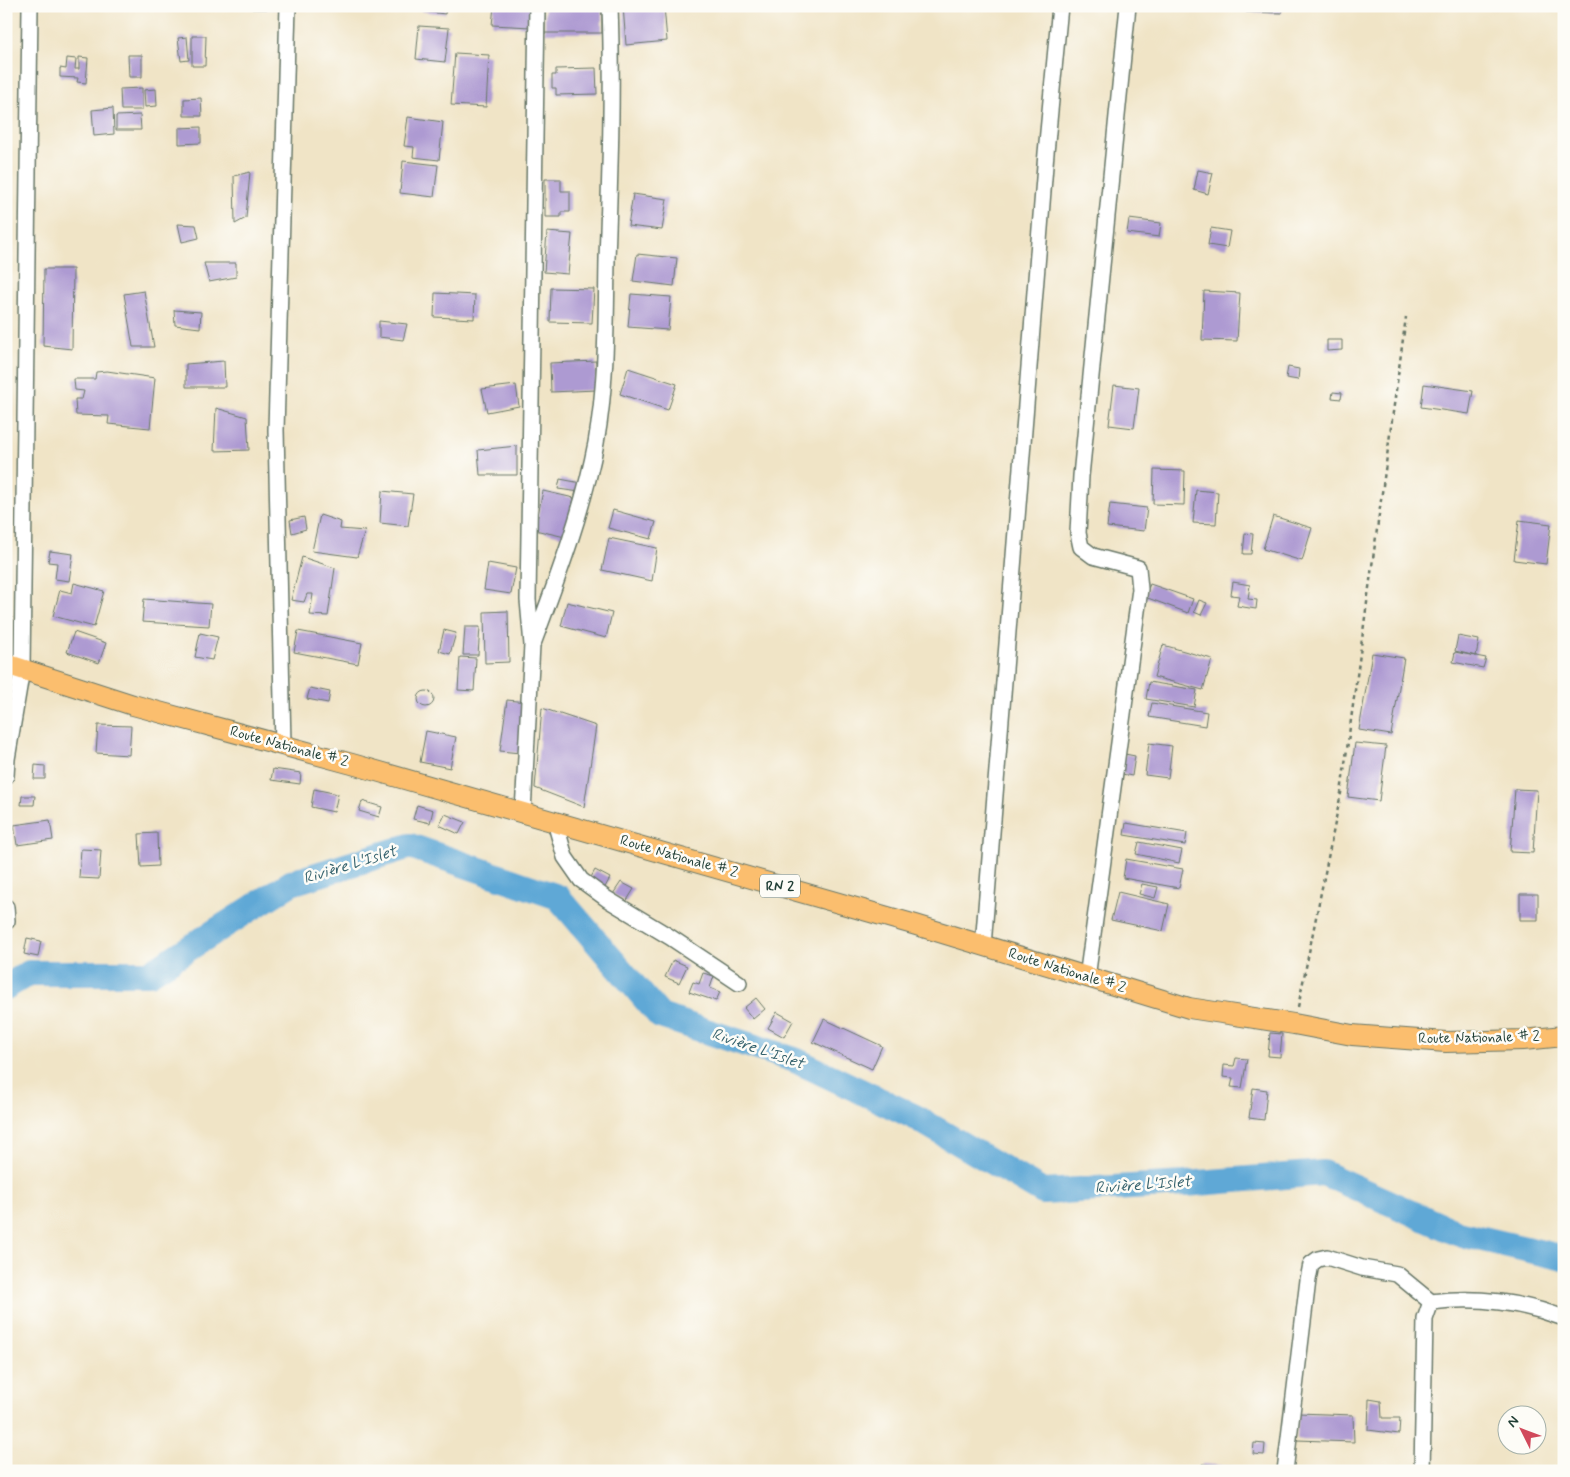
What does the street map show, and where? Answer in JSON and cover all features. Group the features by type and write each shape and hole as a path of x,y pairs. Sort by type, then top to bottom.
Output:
{"main road":[{"name":"Route Nationale # 2","path":"14,666 133,705 283,744 523,812 916,925 1188,1008 1352,1034 1446,1042 1523,1040 1564,1036"}],"street":[{"path":"6,776 14,666 30,6"},
{"path":"283,744 276,430 288,6"},
{"path":"523,812 532,644 528,600 537,6"},
{"path":"532,644 558,577 582,499 596,444 604,390 610,159 610,6"},
{"path":"982,946 1046,153 1060,6"},
{"path":"1087,978 1140,589 1138,568 1093,556 1081,548 1078,533 1081,476 1128,6"},
{"path":"556,822 564,857 581,880 607,899 670,937 739,983"},
{"path":"1285,1471 1311,1264 1318,1259 1327,1257 1362,1268 1397,1274 1431,1302 1456,1298 1491,1300 1540,1309 1564,1318"},
{"path":"1422,1471 1425,1319 1431,1302"}],"path":[{"path":"1294,1024 1341,793 1406,317"}],"building":[{"path":"252,6 283,6 283,9 252,9"},
{"path":"395,6 415,6 415,9 395,8"},
{"path":"422,6 446,6 445,14 421,11"},
{"path":"494,6 533,6 531,27 492,25"},
{"path":"545,6 602,6 602,33 545,33"},
{"path":"623,6 664,6 667,41 626,45"},
{"path":"1246,6 1282,6 1282,13 1246,12"},
{"path":"419,26 449,28 445,62 416,59"},
{"path":"192,36 206,36 205,66 192,66"},
{"path":"187,37 189,60 181,61 178,38"},
{"path":"455,53 489,55 486,107 451,105"},
{"path":"128,55 142,55 142,77 129,77"},
{"path":"79,57 88,58 86,83 77,82 78,78 60,77 60,68 66,69 67,58 76,59 75,69 79,69"},
{"path":"596,68 597,94 556,95 556,88 552,88 552,75 556,75 556,69"},
{"path":"142,88 142,110 121,110 120,89"},
{"path":"156,89 157,106 145,107 144,90"},
{"path":"201,98 202,116 184,116 184,99"},
{"path":"113,108 114,134 94,136 92,110"},
{"path":"140,115 141,130 116,130 116,116"},
{"path":"408,117 443,122 439,160 413,157 414,147 404,146"},
{"path":"201,127 201,143 179,144 179,128"},
{"path":"403,161 438,165 434,197 400,193"},
{"path":"1198,170 1213,173 1208,194 1194,190"},
{"path":"250,172 246,218 235,224 234,176"},
{"path":"545,179 561,179 561,191 570,191 570,212 561,212 561,217 545,217"},
{"path":"633,194 667,199 662,230 628,226"},
{"path":"1129,219 1161,223 1159,237 1127,233"},
{"path":"178,224 196,225 199,238 182,242"},
{"path":"1211,228 1230,231 1227,248 1208,245"},
{"path":"547,232 572,234 568,274 544,272"},
{"path":"637,254 677,258 674,286 633,281"},
{"path":"204,263 236,263 236,277 209,282"},
{"path":"44,269 73,269 72,349 43,346"},
{"path":"551,288 594,289 592,323 550,322"},
{"path":"144,291 154,347 133,347 124,294"},
{"path":"1204,291 1240,293 1237,341 1202,340"},
{"path":"435,293 475,295 474,319 434,317"},
{"path":"631,294 671,297 668,330 628,327"},
{"path":"174,310 201,312 200,328 175,325"},
{"path":"379,321 407,324 403,340 379,337"},
{"path":"1327,340 1342,340 1342,350 1327,351"},
{"path":"224,361 225,387 186,387 186,364"},
{"path":"596,361 596,390 551,392 550,363"},
{"path":"1288,367 1299,369 1298,380 1286,378"},
{"path":"628,368 677,384 668,410 620,394"},
{"path":"107,371 155,378 150,428 108,424 109,416 76,415 75,399 82,399 84,391 75,390 74,379 95,379 96,372"},
{"path":"1424,384 1473,391 1469,414 1421,407"},
{"path":"516,385 519,406 487,412 482,389"},
{"path":"1114,385 1139,388 1134,428 1109,425"},
{"path":"1333,392 1342,393 1341,399 1332,398"},
{"path":"216,408 247,417 249,450 214,451"},
{"path":"517,446 517,475 480,475 478,450"},
{"path":"1154,470 1185,471 1184,505 1153,504"},
{"path":"560,479 581,483 580,492 558,489"},
{"path":"1196,490 1218,492 1216,524 1193,523"},
{"path":"382,491 413,494 408,526 380,523"},
{"path":"543,491 574,498 565,537 535,530"},
{"path":"1110,504 1147,508 1144,531 1107,527"},
{"path":"613,510 656,522 651,539 608,528"},
{"path":"320,515 341,522 340,529 365,531 357,557 312,551"},
{"path":"1273,516 1312,528 1302,561 1263,549"},
{"path":"304,517 306,529 292,533 290,520"},
{"path":"1519,520 1551,524 1546,564 1514,560"},
{"path":"1245,533 1253,534 1251,554 1243,554"},
{"path":"609,538 657,548 652,581 602,570"},
{"path":"50,551 73,554 69,581 55,579 57,563 48,562"},
{"path":"302,557 335,568 328,616 310,615 313,594 307,594 304,602 291,600"},
{"path":"488,563 516,568 511,594 484,590"},
{"path":"1233,582 1250,585 1248,599 1257,600 1256,609 1237,606 1239,596 1231,595"},
{"path":"74,583 104,591 94,627 53,616 60,590 72,593"},
{"path":"1150,584 1193,599 1188,613 1145,597"},
{"path":"144,599 211,604 209,626 142,622"},
{"path":"1199,600 1207,603 1201,615 1194,612"},
{"path":"567,602 612,613 606,638 561,626"},
{"path":"508,611 509,662 485,663 484,612"},
{"path":"465,627 480,627 478,655 463,655"},
{"path":"444,630 456,633 450,654 439,651"},
{"path":"298,631 362,643 358,664 294,652"},
{"path":"74,632 106,643 99,663 67,652"},
{"path":"200,633 218,637 212,660 195,657"},
{"path":"1458,636 1479,640 1476,656 1455,651"},
{"path":"1163,645 1212,659 1203,690 1154,677"},
{"path":"1455,652 1486,658 1483,668 1453,662"},
{"path":"1372,653 1404,658 1391,735 1359,730"},
{"path":"460,657 476,658 474,691 458,690"},
{"path":"1149,682 1197,690 1194,707 1146,699"},
{"path":"310,688 330,692 328,703 307,699"},
{"path":"423,691 429,691 434,696 432,705 423,707 418,702 418,696"},
{"path":"507,700 526,702 520,753 500,751"},
{"path":"1152,703 1207,712 1205,726 1149,717"},
{"path":"542,708 596,726 584,807 535,788"},
{"path":"98,725 131,726 129,755 96,753"},
{"path":"426,731 456,737 450,768 420,762"},
{"path":"1149,743 1172,746 1168,778 1145,775"},
{"path":"1355,743 1386,746 1379,801 1348,797"},
{"path":"1125,754 1135,756 1132,776 1122,774"},
{"path":"35,765 45,766 45,779 34,779"},
{"path":"273,769 301,773 300,784 271,780"},
{"path":"314,789 338,794 334,812 311,807"},
{"path":"1515,789 1537,790 1533,853 1510,852"},
{"path":"22,796 35,796 34,805 21,805"},
{"path":"362,801 382,807 379,817 359,811"},
{"path":"417,805 433,810 430,823 413,819"},
{"path":"445,814 465,822 459,834 439,825"},
{"path":"50,820 53,840 17,845 14,825"},
{"path":"1126,823 1187,833 1185,845 1124,835"},
{"path":"157,833 158,866 141,867 139,834"},
{"path":"1139,842 1182,850 1179,863 1136,854"},
{"path":"81,849 101,850 99,879 79,878"},
{"path":"1126,859 1183,869 1179,888 1123,878"},
{"path":"595,870 610,878 603,891 588,883"},
{"path":"621,882 634,889 626,902 613,894"},
{"path":"1142,884 1158,887 1155,898 1139,894"},
{"path":"1118,892 1169,904 1163,931 1111,920"},
{"path":"1520,894 1538,894 1538,920 1520,920"},
{"path":"27,938 41,941 38,957 24,954"},
{"path":"673,960 687,966 679,983 665,977"},
{"path":"703,973 714,976 710,988 720,992 716,1001 689,992 693,982 699,984"},
{"path":"756,998 765,1009 753,1019 744,1008"},
{"path":"777,1012 793,1021 784,1037 768,1028"},
{"path":"824,1019 882,1046 872,1069 813,1042"},
{"path":"1270,1033 1282,1034 1280,1057 1268,1056"},
{"path":"1236,1058 1247,1059 1242,1088 1231,1087 1233,1078 1223,1077 1224,1065 1234,1066"},
{"path":"1253,1088 1267,1090 1264,1120 1249,1118"},
{"path":"1369,1399 1381,1401 1382,1418 1400,1418 1399,1434 1368,1430"},
{"path":"1298,1413 1353,1415 1354,1442 1297,1440"},
{"path":"1254,1443 1265,1444 1264,1455 1253,1454"},
{"path":"1202,1464 1238,1467 1238,1471 1201,1471"}],"waterway":[{"name":"Rivière L'Islet","path":"6,987 29,973 150,973 291,883 410,846 558,897 660,1016 795,1060 915,1117 1043,1192 1185,1184 1323,1173 1457,1233 1564,1258"}]}
